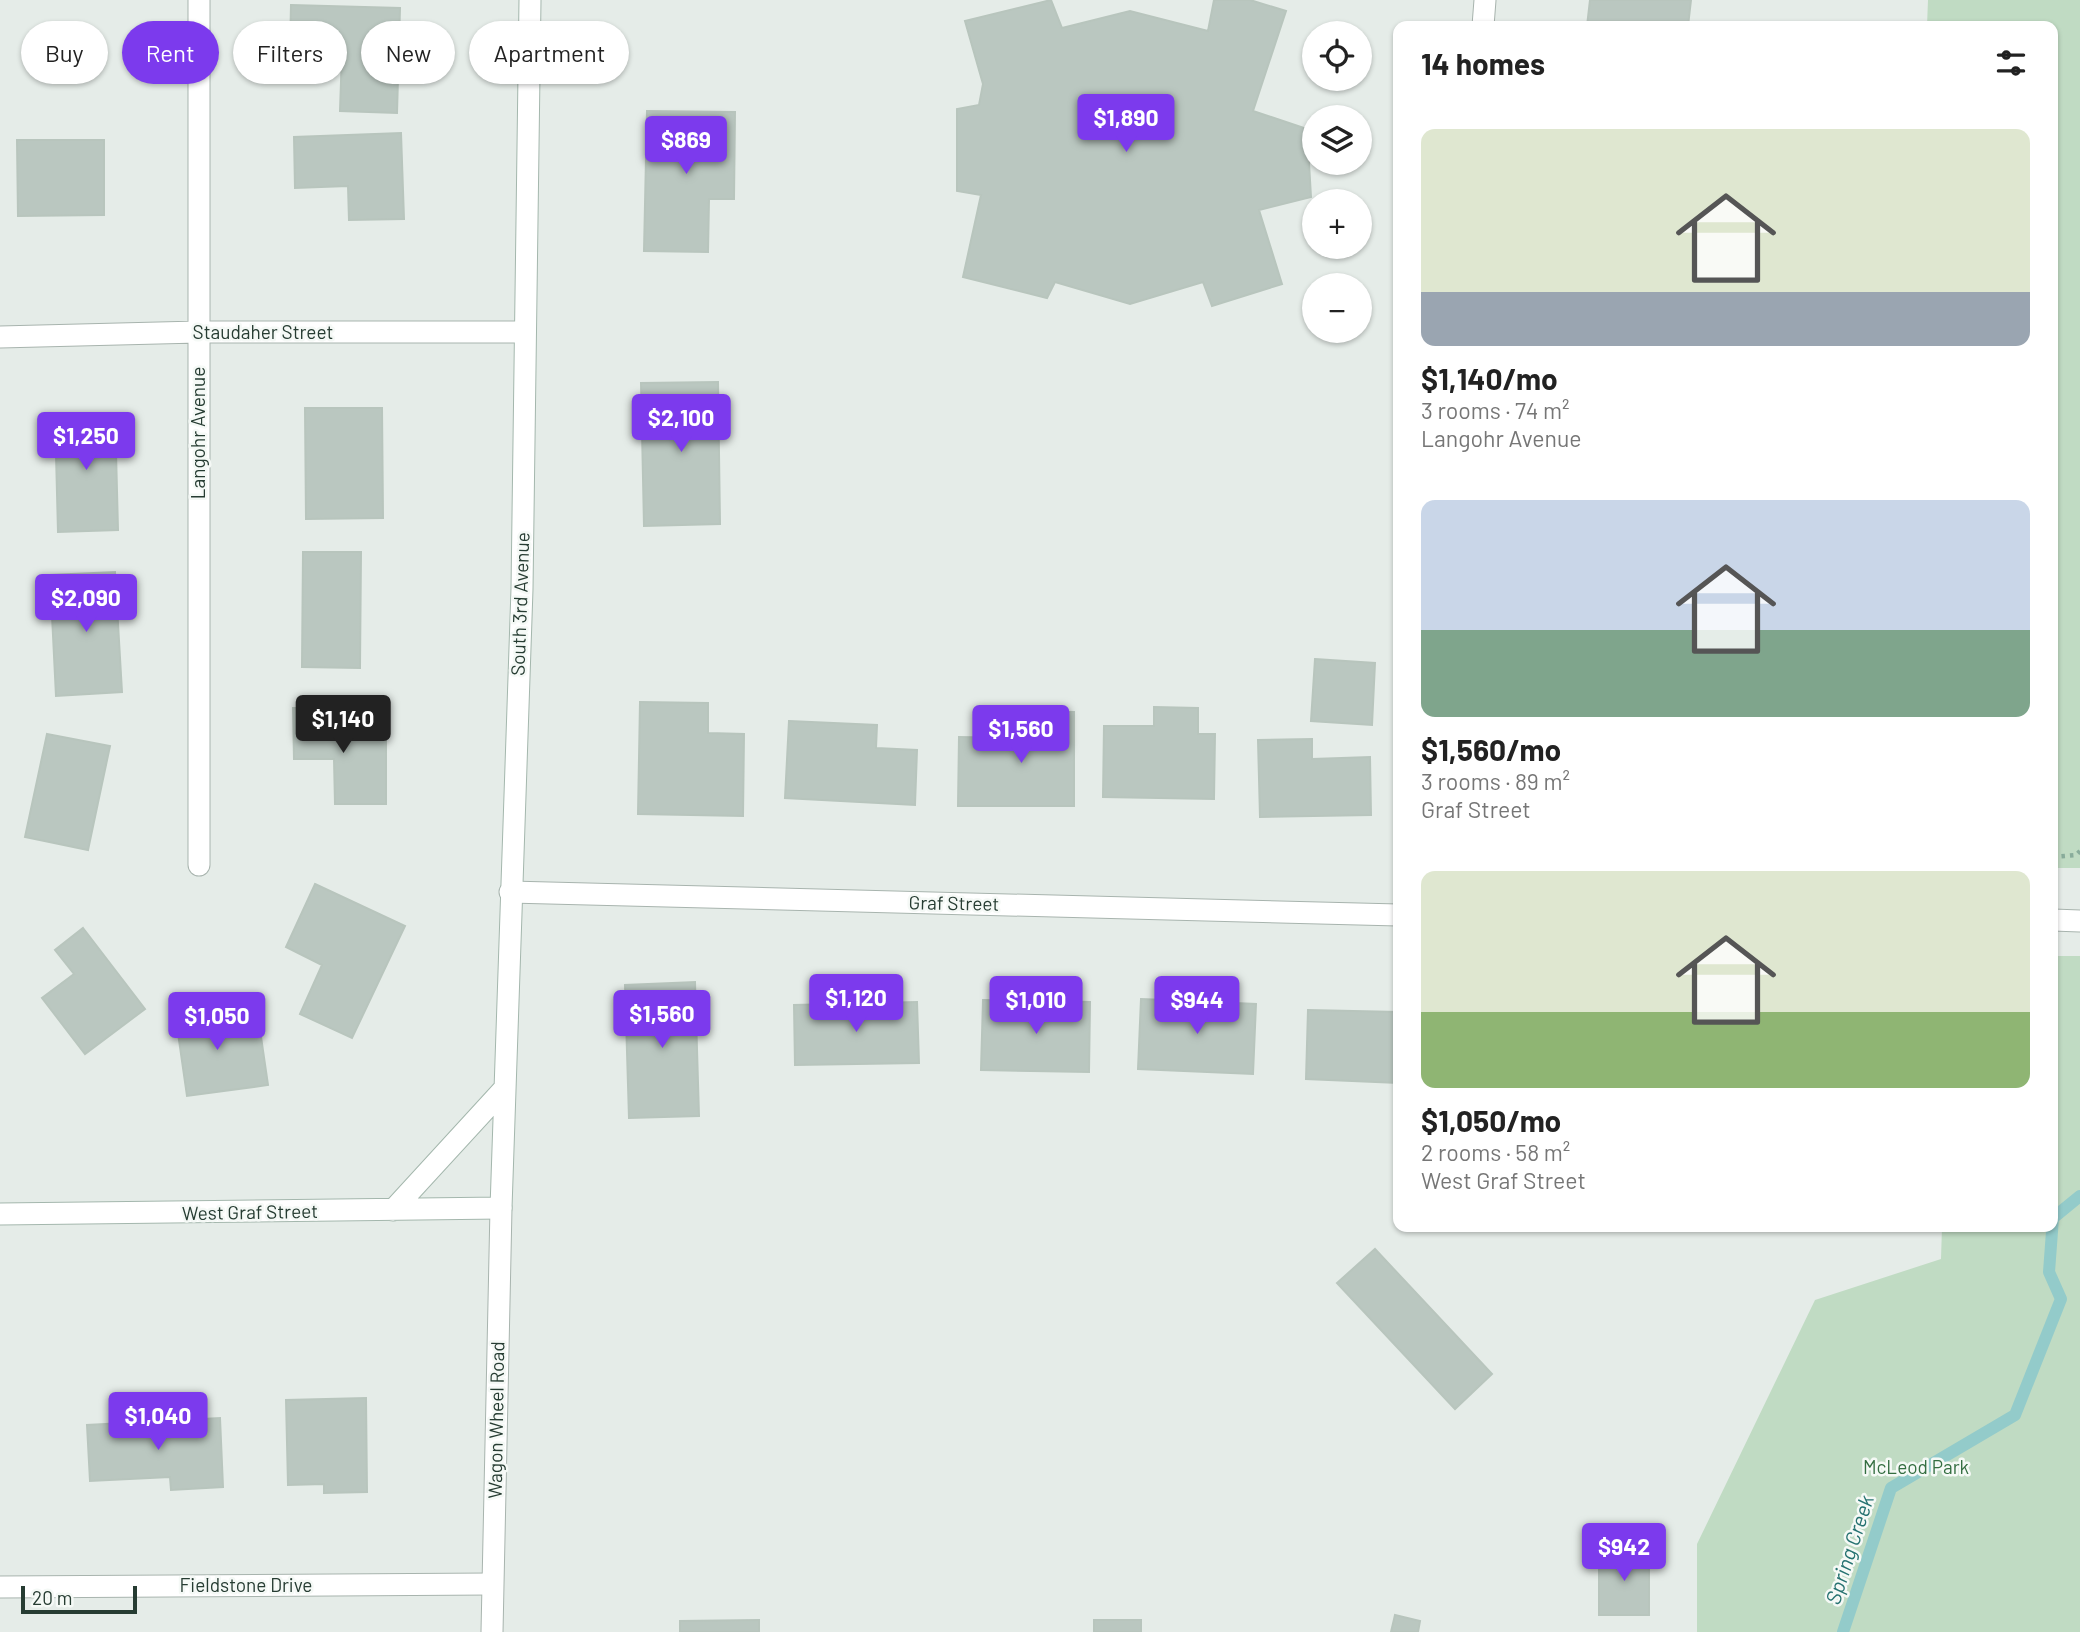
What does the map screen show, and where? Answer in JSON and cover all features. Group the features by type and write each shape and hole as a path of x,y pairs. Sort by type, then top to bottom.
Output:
{"street":[{"name":"Langohr Avenue","path":"199,0 199,865"},
{"name":"South 3rd Avenue","path":"501,1208 522,589 530,0"},
{"path":"1483,21 1485,0"},
{"name":"Staudaher Street","path":"0,337 198,332 525,332"},
{"name":"Graf Street","path":"510,892 1393,915"},
{"path":"2058,920 2080,921"},
{"path":"393,1210 503,1090"},
{"name":"West Graf Street","path":"0,1214 501,1208"},
{"name":"Wagon Wheel Road","path":"492,1632 501,1208"},
{"name":"Fieldstone Drive","path":"0,1587 491,1584"}],"path":[{"path":"2058,857 2076,855 2080,851"}],"green space":[{"path":"1928,0 2080,0 2080,868 2058,868 2058,21 1927,21"},
{"name":"McLeod Park","path":"2058,956 2080,956 2080,1632 1697,1632 1697,1544 1815,1300 1941,1259 1942,1232 2058,1232"}],"building":[{"path":"1051,0 1062,28 1130,11 1208,31 1214,0 1250,0 1286,11 1253,111 1302,127 1302,175 1310,175 1311,189 1302,189 1302,199 1259,210 1282,284 1212,306 1203,282 1130,304 1055,282 1047,298 963,277 981,195 957,191 957,109 979,105 983,84 965,21"},
{"path":"1590,0 1691,0 1689,21 1588,21"},
{"path":"291,5 400,8 400,21 361,21 361,84 398,84 397,113 340,111 341,84 347,84 347,21 291,21"},
{"path":"647,111 735,112 734,199 709,199 708,252 644,251"},
{"path":"401,133 404,219 349,220 348,186 295,188 294,137"},
{"path":"17,140 104,140 104,215 18,216"},
{"path":"718,382 720,524 644,526 641,383"},
{"path":"305,408 382,408 383,518 306,519"},
{"path":"115,413 118,530 58,532 55,415"},
{"path":"303,552 361,552 360,668 302,667"},
{"path":"115,572 122,692 56,696 50,575"},
{"path":"1315,659 1375,663 1372,725 1311,721"},
{"path":"640,702 708,703 708,733 744,734 743,816 638,814"},
{"path":"1154,707 1198,708 1198,734 1215,734 1214,799 1103,797 1104,726 1154,726"},
{"path":"293,708 342,708 343,735 386,734 386,804 335,804 334,759 294,759"},
{"path":"1026,711 1074,712 1074,806 958,806 959,737 1026,738"},
{"path":"789,721 877,725 876,748 917,750 915,805 785,798"},
{"path":"47,734 110,746 88,850 25,837"},
{"path":"1312,739 1312,759 1370,757 1371,815 1260,817 1258,740"},
{"path":"315,884 405,926 352,1038 300,1014 322,965 286,947"},
{"path":"83,928 145,1009 85,1054 42,998 74,974 55,950"},
{"path":"695,982 699,1116 629,1118 625,985"},
{"path":"217,999 222,1036 260,1030 268,1085 187,1096 174,1005"},
{"path":"1141,999 1256,1004 1253,1074 1138,1069"},
{"path":"983,1000 1090,1002 1089,1072 981,1070"},
{"path":"917,1002 919,1063 795,1065 794,1005"},
{"path":"1308,1010 1393,1012 1393,1083 1306,1079"},
{"path":"1375,1249 1492,1374 1455,1409 1337,1283"},
{"path":"366,1398 367,1492 324,1493 324,1484 288,1485 286,1400"},
{"path":"220,1418 223,1487 171,1490 170,1477 90,1481 87,1425"},
{"path":"1599,1551 1649,1551 1649,1615 1599,1615"},
{"path":"1395,1615 1420,1621 1418,1632 1391,1632"},
{"path":"759,1620 759,1632 680,1632 680,1621"},
{"path":"1094,1620 1141,1620 1141,1632 1094,1632"}],"waterway":[{"name":"Spring Creek","path":"2058,1214 2080,1196"},
{"name":"Spring Creek","path":"1843,1632 1891,1488 2015,1415 2061,1299 2049,1272 2052,1232"}]}
